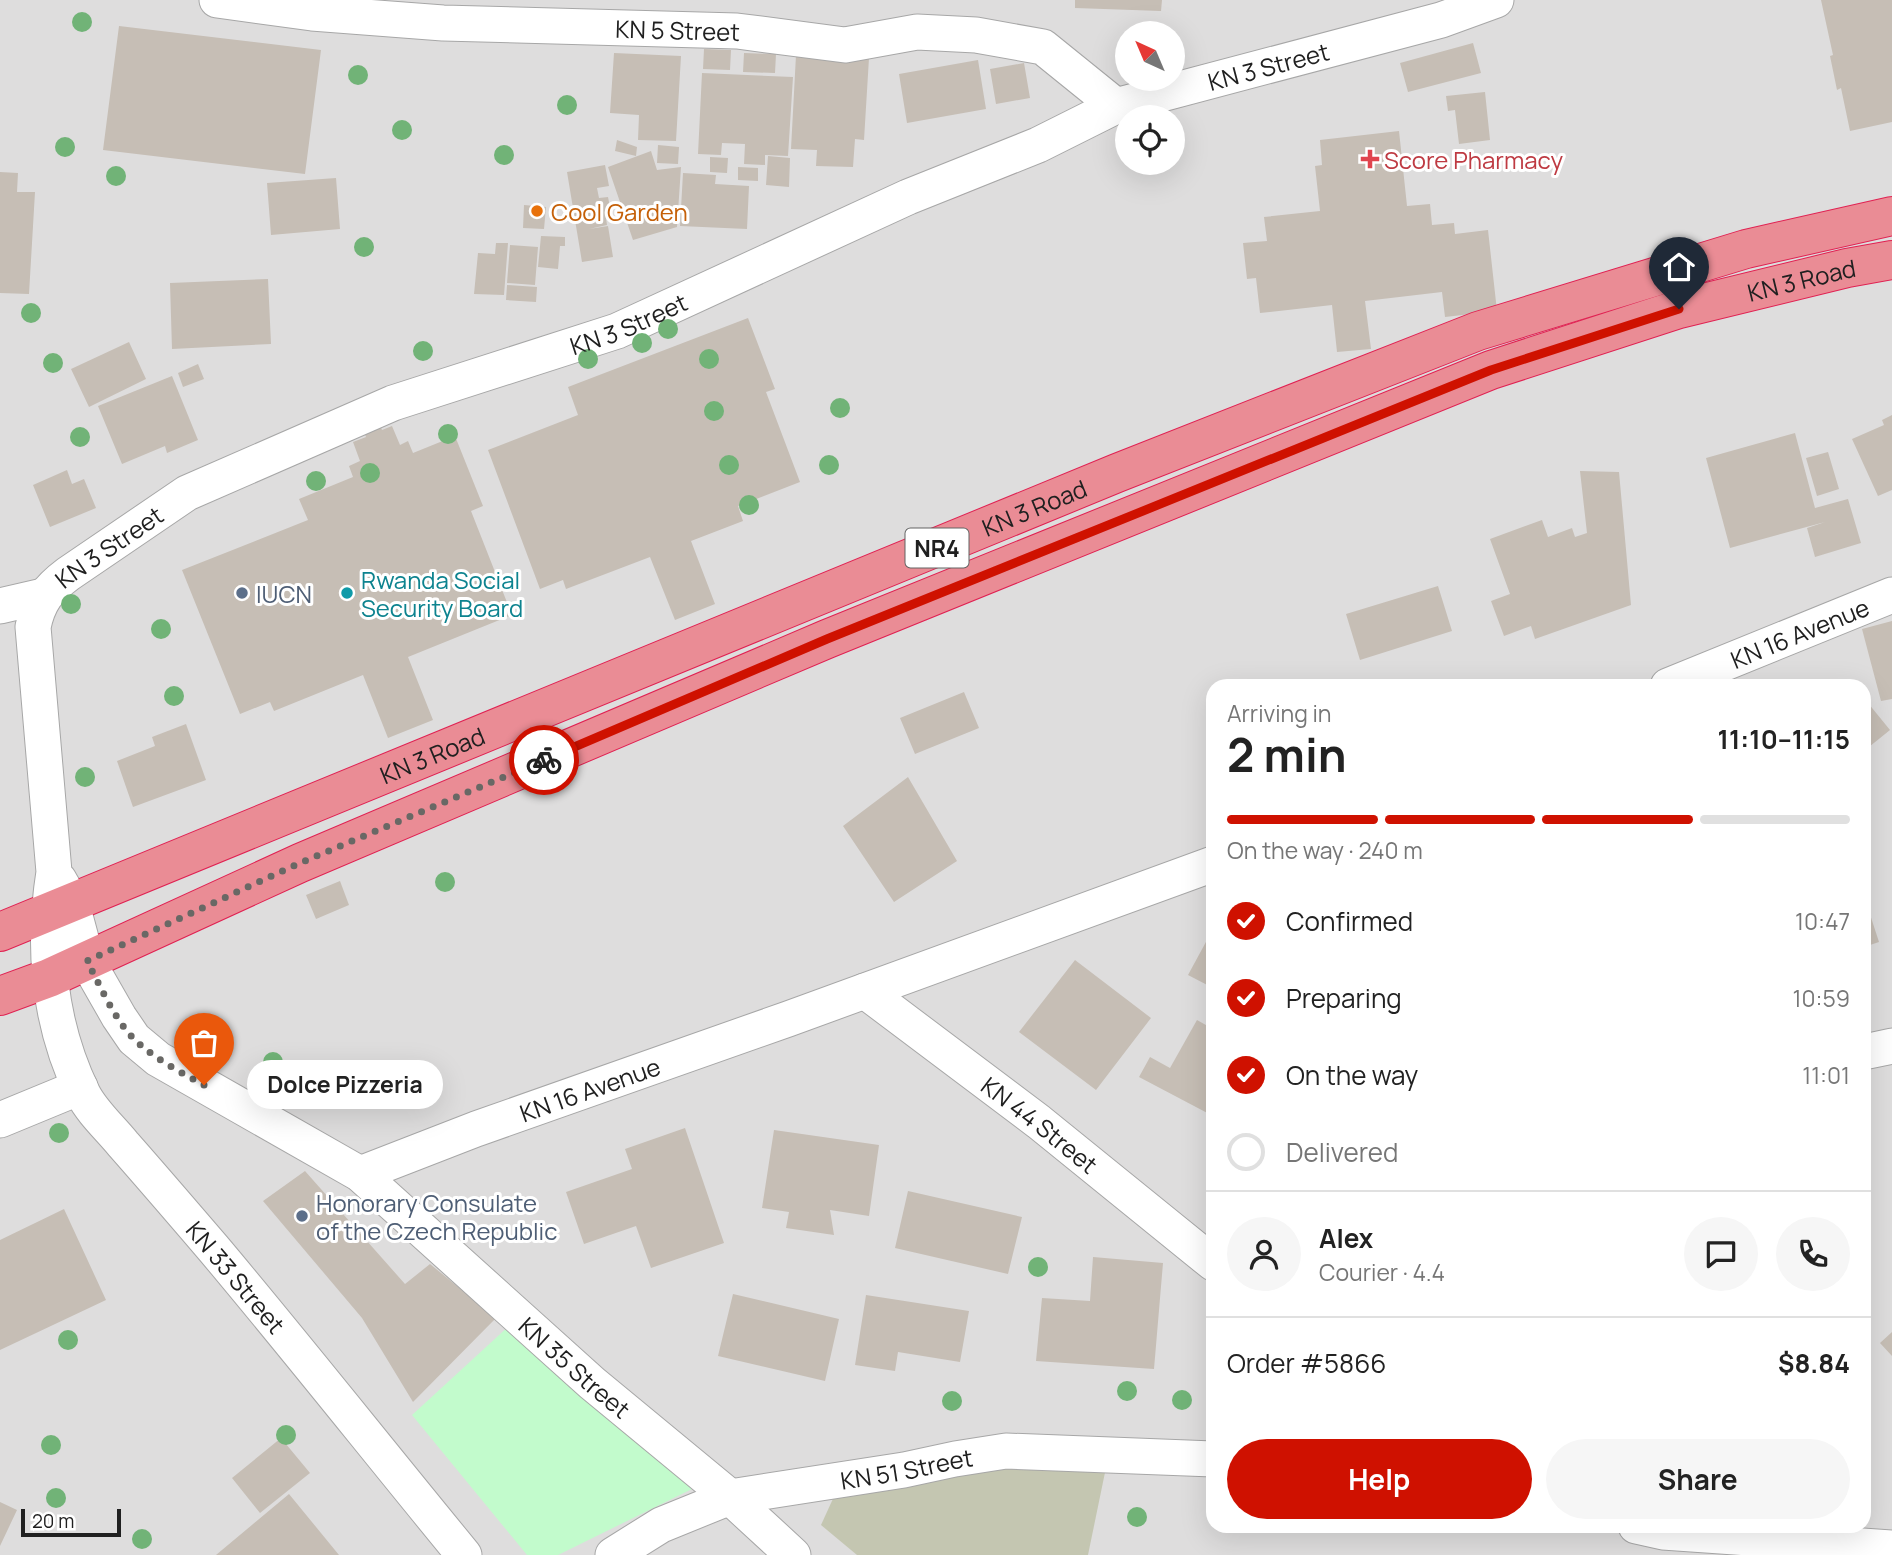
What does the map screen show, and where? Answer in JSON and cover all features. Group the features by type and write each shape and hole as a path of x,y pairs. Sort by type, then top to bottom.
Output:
{"highway":[{"name":"KN 3 Road","path":"0,932 58,895 531,715 1117,473 1478,331 1746,249 1892,216"},
{"name":"KN 3 Road","path":"0,996 49,978 300,863 827,639 1491,370 1679,309 1892,260"}],"street":[{"name":"KN 5 Street","path":"217,0 312,13 443,23 737,31 845,46 917,32 976,35 1043,47 1115,105"},
{"name":"KN 3 Street","path":"1120,105 1441,20 1496,0"},
{"name":"KN 3 Street","path":"49,978 58,895 33,627 43,596 52,585 187,493 393,403 617,331 908,197 1038,145 1115,106"},
{"name":"KN 16 Avenue","path":"1685,679 1892,595"},
{"path":"0,606 43,596"},
{"name":"KN 16 Avenue","path":"360,1174 476,1129 1206,867"},
{"path":"58,895 87,961 134,1039 158,1059 360,1174"},
{"name":"KN 33 Street","path":"49,978 63,1041 85,1098 213,1248 464,1555"},
{"name":"KN 44 Street","path":"865,991 1039,1122 1206,1257"},
{"path":"1871,1050 1892,1046"},
{"path":"0,1120 80,1087"},
{"name":"KN 35 Street","path":"360,1174 592,1382 730,1497 793,1555"},
{"name":"KN 51 Street","path":"613,1555 661,1525 730,1497 839,1481 1006,1451 1206,1459"},
{"path":"1677,1533 1892,1548"}],"shaded area":[{"path":"0,0 1892,0 1892,1555 0,1555"},
{"path":"1109,1453 1088,1555 857,1555 821,1525 842,1479"}],"green space":[{"path":"510,1325 696,1487 558,1555 527,1555 412,1415"}],"building":[{"path":"1075,0 1162,0 1161,11 1075,8"},
{"path":"1821,0 1892,0 1892,122 1850,131 1841,88 1837,90 1830,56 1833,55"},
{"path":"119,26 321,50 305,174 103,150"},
{"path":"1473,43 1481,73 1408,92 1400,63"},
{"path":"704,49 731,50 730,70 703,69"},
{"path":"614,53 681,56 676,141 638,140 639,115 610,113"},
{"path":"744,53 776,54 775,73 743,72"},
{"path":"796,55 869,58 864,140 855,139 853,167 816,166 817,150 791,149"},
{"path":"978,60 986,109 907,123 899,74"},
{"path":"1024,63 1030,98 996,104 990,69"},
{"path":"702,73 793,77 788,156 765,155 765,165 744,164 745,144 722,143 721,155 698,154"},
{"path":"1485,92 1490,140 1459,144 1455,110 1448,111 1446,96"},
{"path":"1399,131 1407,206 1430,204 1432,225 1454,223 1455,234 1488,230 1497,311 1445,317 1442,292 1365,301 1371,349 1337,352 1332,305 1260,313 1256,278 1247,279 1243,243 1267,241 1264,217 1320,211 1315,166 1322,165 1320,140"},
{"path":"617,140 637,147 636,156 615,151"},
{"path":"658,145 679,147 678,164 657,163"},
{"path":"651,151 657,170 681,167 677,227 633,240 608,167"},
{"path":"768,156 790,158 789,187 766,185"},
{"path":"710,157 728,158 727,173 710,172"},
{"path":"605,165 609,186 597,188 599,198 608,197 612,217 606,218 607,225 589,229 608,226 613,257 582,262 567,172"},
{"path":"738,167 758,168 758,181 738,180"},
{"path":"0,172 18,173 17,192 35,192 29,294 0,293"},
{"path":"683,173 716,175 715,184 749,186 747,229 680,226"},
{"path":"336,178 340,229 271,235 267,183"},
{"path":"524,205 546,207 544,229 523,228"},
{"path":"541,236 565,237 565,246 560,246 558,269 538,267"},
{"path":"496,243 508,243 504,295 474,294 478,253 495,254"},
{"path":"510,245 538,247 535,285 507,283"},
{"path":"268,279 271,344 172,349 170,283"},
{"path":"507,285 537,287 536,302 506,300"},
{"path":"748,318 775,389 766,392 800,482 738,506 743,521 691,541 715,604 675,620 650,557 566,589 563,580 540,589 488,450 578,415 568,387"},
{"path":"129,342 146,379 89,407 71,369"},
{"path":"198,364 204,379 183,387 178,373"},
{"path":"172,376 198,440 167,453 165,446 122,464 98,406"},
{"path":"1892,415 1892,490 1878,496 1852,439 1884,425 1882,420"},
{"name":"Rwanda Social Security Board","path":"379,423 382,430 392,426 400,445 408,441 413,453 455,436 483,506 471,511 512,615 408,657 433,720 388,738 363,675 274,711 270,702 240,714 182,570 308,520 299,499 353,477 349,466 360,461 353,442 366,437 363,429"},
{"path":"1795,433 1815,508 1848,499 1861,543 1815,557 1807,528 1825,522 1730,548 1706,458"},
{"path":"1828,452 1839,489 1817,496 1806,458"},
{"path":"67,470 72,484 84,479 96,508 50,527 33,485"},
{"path":"1580,471 1619,472 1631,605 1535,639 1531,626 1504,636 1491,601 1510,594 1490,539 1542,520 1548,537 1572,528 1575,537 1587,533"},
{"path":"1438,586 1452,631 1360,660 1346,614"},
{"path":"1892,621 1892,699 1881,701 1862,629"},
{"path":"964,692 979,728 915,754 900,718"},
{"path":"1871,707 1890,730 1871,745"},
{"path":"186,724 206,780 133,807 117,761 155,746 152,737"},
{"path":"908,777 957,861 894,902 843,826"},
{"path":"340,881 349,905 316,919 306,895"},
{"path":"1871,917 1879,942 1871,945"},
{"path":"1206,942 1206,984 1188,975"},
{"path":"1075,960 1151,1018 1096,1090 1019,1032"},
{"path":"1197,1020 1206,1025 1206,1112 1139,1077 1150,1057 1170,1068"},
{"path":"685,1128 724,1243 651,1268 636,1226 584,1244 566,1192 632,1169 625,1149"},
{"path":"774,1130 879,1145 869,1216 830,1210 834,1235 786,1228 789,1212 762,1208"},
{"path":"305,1171 405,1284 430,1264 496,1318 413,1402 362,1318 263,1201"},
{"path":"908,1191 1022,1217 1008,1274 895,1248"},
{"path":"64,1209 106,1300 0,1350 0,1240"},
{"path":"1093,1257 1163,1263 1154,1369 1036,1361 1042,1298 1090,1301"},
{"path":"733,1294 839,1319 825,1381 718,1356"},
{"path":"866,1295 969,1311 960,1362 898,1352 895,1371 855,1365"},
{"path":"1892,1332 1892,1356 1880,1343"},
{"path":"281,1438 310,1473 260,1513 232,1478"},
{"path":"289,1494 339,1555 216,1555"},
{"path":"0,1502 17,1510 0,1546"}],"way so far":[{"path":"204,1085 158,1059 134,1039 87,961 300,863 544,760"}],"place":[{"name":"Score Pharmacy","path":"1370,159"},
{"name":"Cool Garden","path":"537,211"},
{"name":"IUCN","path":"242,593"},
{"name":"Rwanda Social Security Board","path":"347,593"},
{"name":"Dolce Pizzeria","path":"204,1085"},
{"name":"Honorary Consulate of the Czech Republic","path":"302,1216"}],"route":[{"path":"544,760 827,639 1491,370 1679,309"}]}
